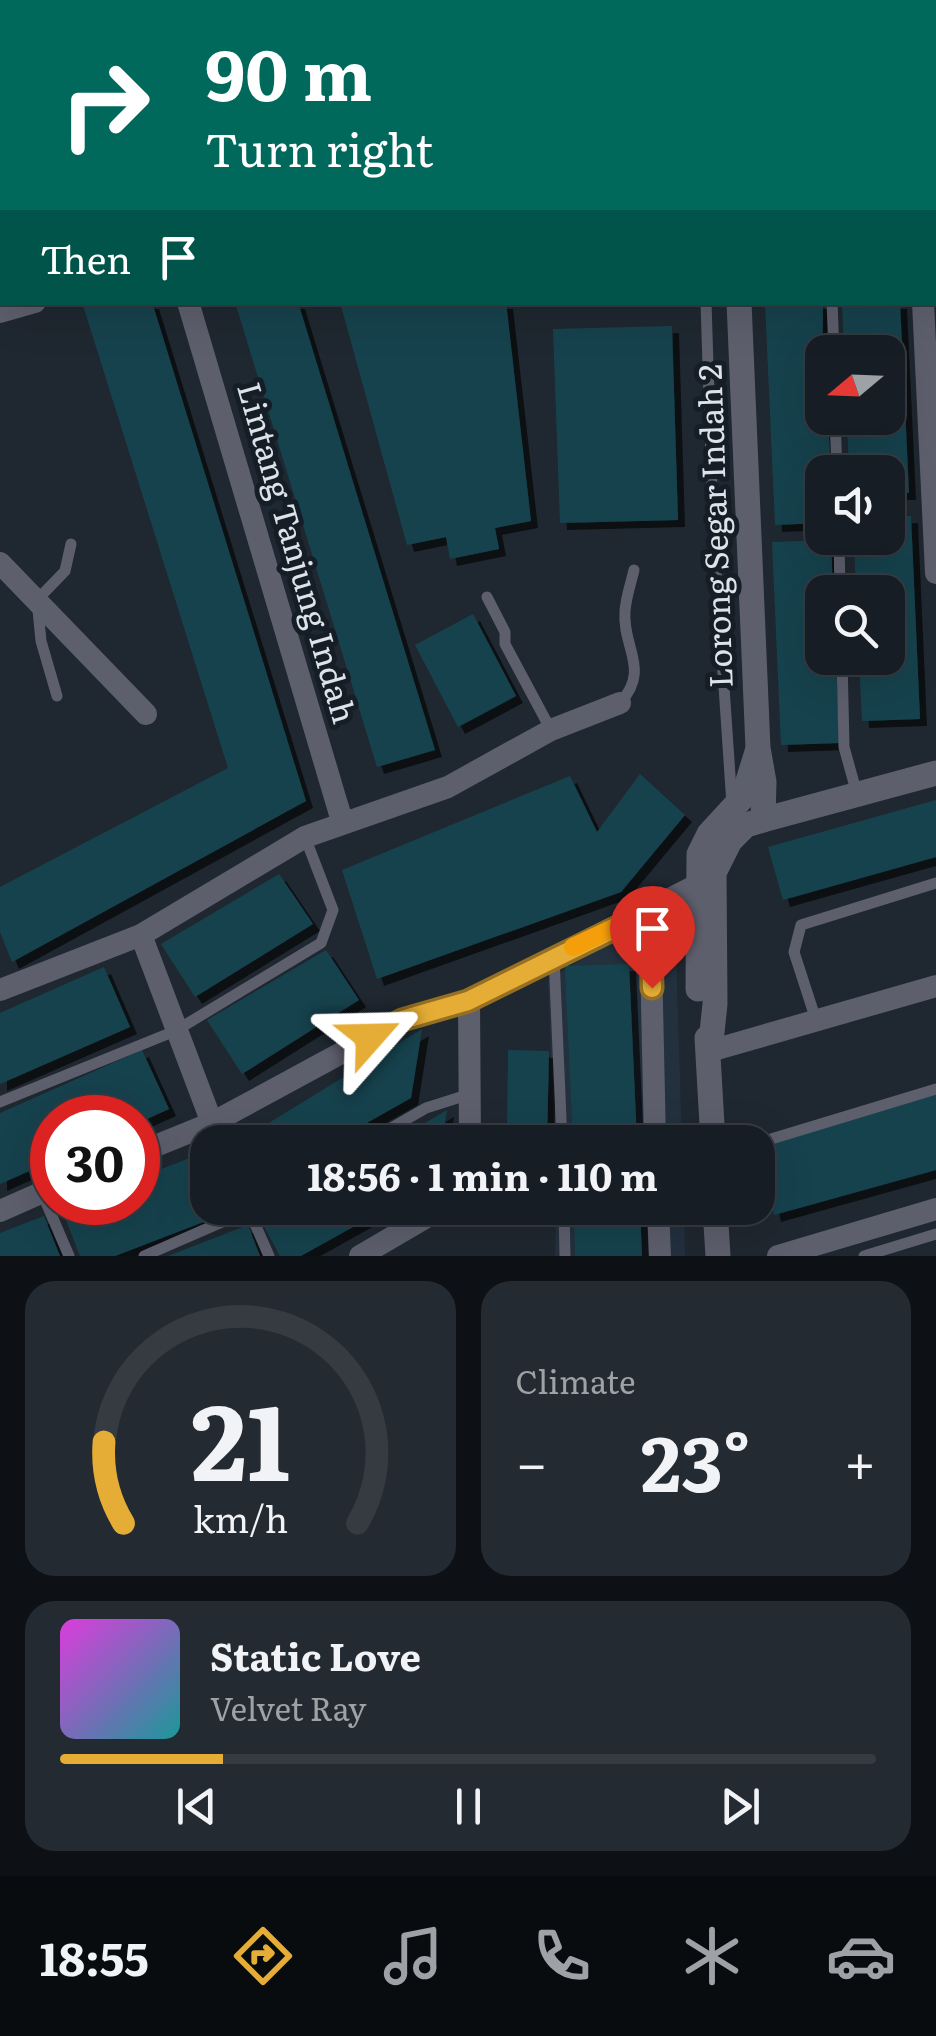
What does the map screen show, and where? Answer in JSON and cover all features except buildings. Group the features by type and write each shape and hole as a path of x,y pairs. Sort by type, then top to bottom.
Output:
{"street":[{"path":"0,312 24,305"},
{"name":"Lintang Tanjung Indah","path":"189,305 342,821"},
{"name":"Lorong Segar Indah 2","path":"740,305 763,820"},
{"path":"924,305 936,573"},
{"path":"0,562 146,714"},
{"path":"0,990 141,935 305,838 342,821 448,788 551,730 620,703"},
{"path":"710,1051 698,1000 695,886 699,854 710,834 743,796 758,748"},
{"path":"712,1125 714,874 730,840 746,825 936,773"},
{"path":"228,1125 402,1020 468,1001 695,886"},
{"path":"650,911 656,1125"},
{"path":"141,935 213,1125"},
{"path":"710,1051 936,986"},
{"path":"468,1001 469,1125"},
{"path":"160,1147 190,1139"},
{"path":"0,1211 30,1198"},
{"path":"778,1256 936,1209"},
{"path":"360,1256 413,1225"},
{"path":"659,1225 660,1256"},
{"path":"717,1225 718,1256"}],"lane":[{"path":"706,305 713,524 732,809"},
{"path":"832,305 833,335"},
{"path":"56,696 41,640 36,600 65,572 71,544"},
{"path":"620,703 634,688 636,671 625,613 634,570"},
{"path":"487,596 505,632 505,644 551,730"},
{"path":"842,675 844,747 858,794"},
{"path":"0,1102 175,1031 321,942 332,910 305,838"},
{"path":"816,1022 794,952 801,925 936,884"},
{"path":"554,956 561,1125"},
{"path":"775,1138 936,1089"},
{"path":"396,1125 426,1108 468,1096"},
{"path":"59,1225 69,1256"},
{"path":"144,1256 213,1225"},
{"path":"257,1225 269,1256"},
{"path":"564,1225 565,1256"},
{"path":"864,1256 936,1234"}],"shaded area":[{"path":"675,919 681,1125 553,1125 548,980 612,940"},
{"path":"556,1225 684,1225 685,1256 555,1256"}],"slow traffic":[{"path":"573,947 643,914"}],"route":[{"path":"370,1037 402,1020 468,1001 650,911 652,988"}]}
